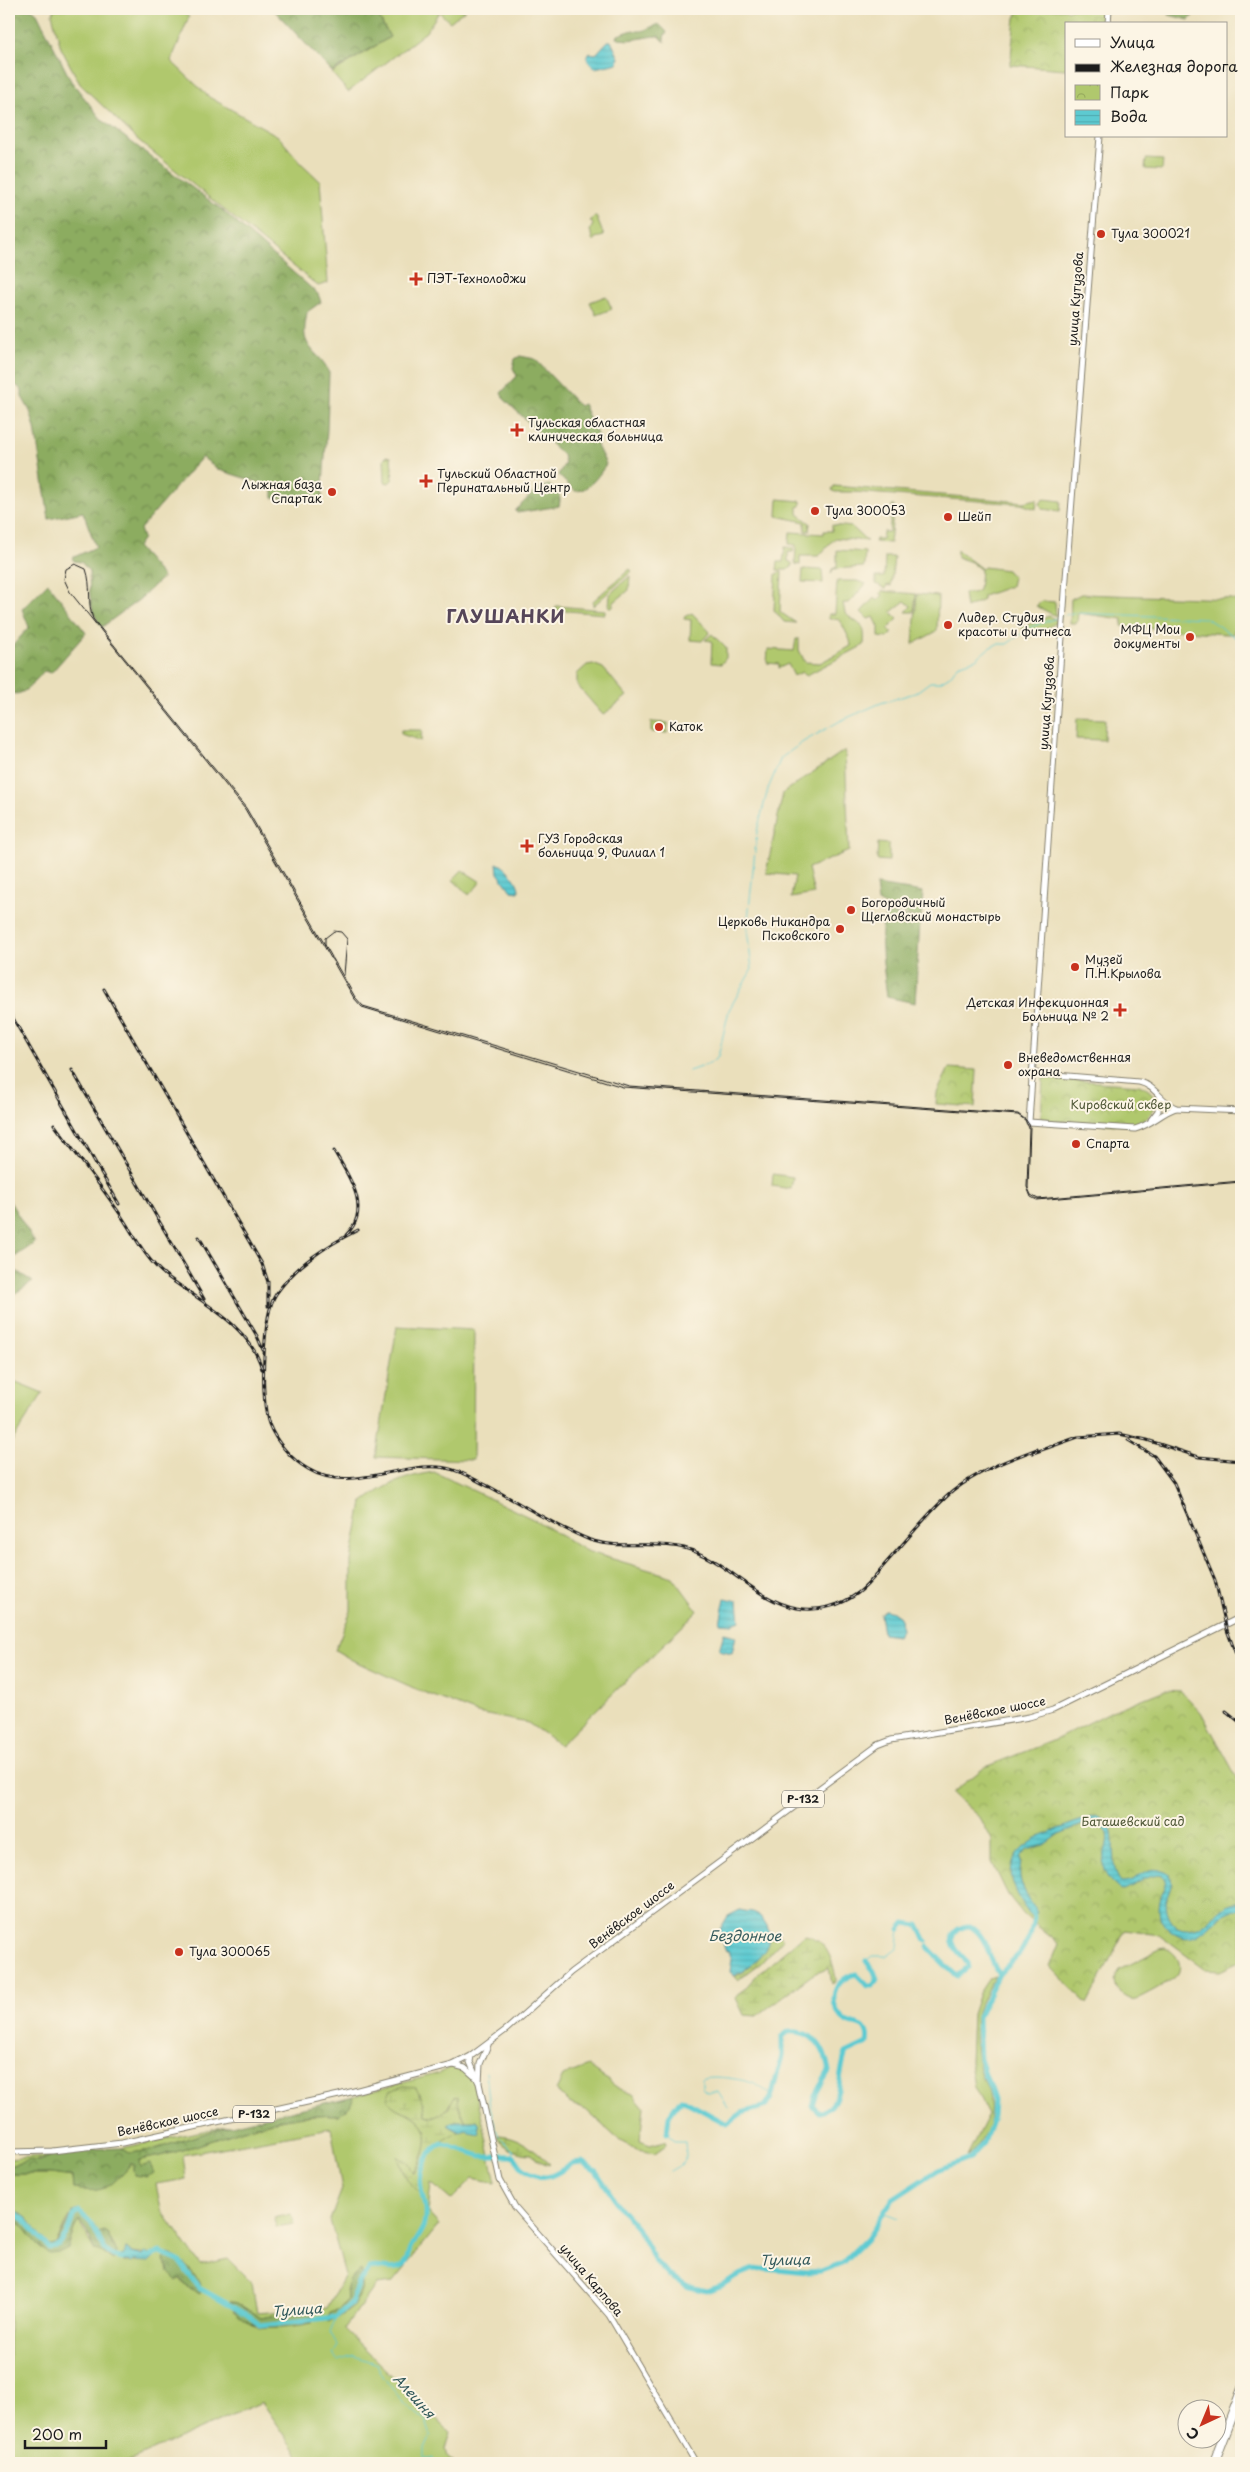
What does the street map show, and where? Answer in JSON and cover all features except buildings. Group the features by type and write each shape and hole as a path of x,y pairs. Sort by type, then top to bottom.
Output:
{"main road":[{"path":"1108,22 1109,9"},
{"name":"улица Кутузова","path":"1100,138 1029,1122 1128,1129 1146,1126"},
{"path":"1033,1073 1139,1082 1149,1086 1176,1108"},
{"path":"1146,1126 1158,1111 1159,1096"},
{"path":"1146,1126 1167,1111 1176,1108 1241,1111"},
{"name":"Венёвское шоссе","path":"9,2152 52,2151 122,2143 339,2095 453,2065 471,2056 535,2006 571,1972 878,1745 892,1740 1029,1717 1053,1710 1241,1617"},
{"path":"478,2081 480,2064 485,2049 493,2039"},
{"path":"471,2056 480,2064"},
{"path":"471,2056 470,2062 478,2081"},
{"path":"453,2065 465,2068 478,2081"},
{"name":"улица Карпова","path":"478,2081 502,2187 510,2200 609,2316 696,2463"},
{"path":"1212,2463 1241,2386"},
{"path":"1216,2463 1241,2398"}],"green space":[{"path":"9,9 32,9 37,13 71,81 102,120 222,210 318,294 321,302 307,312 305,333 308,345 329,373 322,498 273,498 273,487 219,470 202,457 140,529 143,538 137,547 163,577 140,599 102,627 92,607 89,571 81,562 74,561 72,558 96,547 83,512 49,519 35,428 30,411 22,397 22,390 12,382 9,376"},
{"path":"55,9 180,9 189,17 171,61 209,97 278,136 301,163 320,181 328,283 318,286 137,139 80,84 61,48 52,14"},
{"path":"273,9 374,9 390,37 332,72"},
{"path":"374,9 466,9 450,22 439,12 426,32 348,92 332,73 390,37"},
{"path":"1019,9 1066,9 1068,11 1070,9 1104,9 1103,22 1065,22 1065,69 1010,65 1015,18"},
{"path":"1163,9 1199,9 1189,20 1169,15 1169,10"},
{"path":"659,24 667,32 664,37 665,42 659,36 632,40 617,38 618,35 633,30 643,30"},
{"path":"1146,159 1163,160 1162,170 1145,169"},
{"path":"596,216 604,236 595,238 594,241 591,239 593,237 590,231 593,224 590,221"},
{"path":"606,296 612,309 596,315 590,302"},
{"path":"520,356 535,359 579,406 583,404 599,439 597,446 606,464 597,478 580,491 575,491 558,475 565,463 563,455 504,399 501,393 517,376 513,368 515,359"},
{"path":"387,456 391,457 393,479 389,483 385,482 384,459"},
{"path":"549,485 558,494 560,499 559,506 517,513 515,511 535,492"},
{"path":"834,486 1024,502 1037,499 1036,509 1021,504 835,492 832,490"},
{"path":"778,499 801,501 801,506 798,507 798,514 810,523 809,531 805,531 805,522 777,516"},
{"path":"1044,499 1061,501 1060,511 1042,509 1040,503"},
{"path":"892,506 894,506 890,543 875,542 876,539 882,539 883,532 889,532"},
{"path":"832,525 852,527 867,541 835,538 819,556 800,556 800,565 795,564 796,545 789,544 790,532 824,534 824,531 832,531"},
{"path":"785,547 793,548 793,552 788,552 788,561 792,563 792,567 787,570 777,570 778,562 783,562"},
{"path":"837,550 865,552 864,567 833,569 831,574 832,569 837,567"},
{"path":"957,550 982,569 984,567 1007,570 1013,577 1011,586 983,596 983,600 966,608 964,593 973,593 979,590 981,570 971,562 957,557"},
{"path":"885,557 894,557 891,586 887,585 886,589 876,584 876,577 884,577"},
{"path":"630,569 632,571 593,606 593,601"},
{"path":"803,569 822,570 823,583 802,582"},
{"path":"782,572 780,612 796,623 784,622 774,610 776,574"},
{"path":"630,576 629,590 613,603 613,607 609,607 610,594"},
{"path":"837,581 857,581 866,584 849,603 843,603 845,613 863,628 864,645 807,675 802,672 794,676 788,664 779,668 779,664 767,663 768,649 794,651 796,639 799,639 799,650 805,662 820,663 851,646 840,620 828,618 829,614 835,614"},
{"path":"48,583 86,633 51,673 44,671 28,688 14,694 9,692 9,650 29,627 22,609"},
{"path":"882,591 916,594 914,612 906,612 911,606 905,601 891,612 898,619 888,629 892,633 888,638 879,637 879,627 874,617 868,619 861,612 874,598 877,601 883,595 880,593"},
{"path":"917,594 938,596 937,631 913,644"},
{"path":"1081,594 1231,599 1241,603 1241,620 1238,619 1233,634 1122,626 1123,619 1078,613 1077,623 1070,623 1071,599"},
{"path":"1042,601 1055,602 1056,616 1036,606"},
{"path":"556,606 605,610 605,614 557,610 554,624"},
{"path":"692,613 710,632 702,641 690,640 691,620 684,619 684,617"},
{"path":"1049,616 1056,620 1056,623 1026,638 1022,627"},
{"path":"712,634 726,648 726,658 721,664 711,663 712,641 705,640"},
{"path":"593,664 603,668 627,696 603,715 577,685 577,674 587,665"},
{"path":"1077,718 1105,719 1104,740 1076,739"},
{"name":"Каток","path":"651,722 668,723 667,733 651,732"},
{"path":"401,730 422,730 421,741 401,734"},
{"path":"845,750 849,851 808,868 814,894 791,898 795,876 766,873 783,793"},
{"path":"878,843 889,844 889,861 877,860"},
{"path":"462,870 481,882 469,895 453,880"},
{"path":"876,885 923,892 921,919 895,911 878,902"},
{"path":"887,912 920,921 915,1003 887,997 883,965 882,930"},
{"path":"949,1068 977,1070 975,1107 936,1104 937,1093"},
{"name":"Кировский сквер","path":"1043,1078 1139,1085 1153,1094 1155,1106 1147,1118 1133,1126 1041,1120"},
{"path":"773,1174 793,1177 791,1189 772,1186"},
{"path":"9,1200 35,1243 9,1261"},
{"path":"9,1266 33,1282 9,1297"},
{"path":"397,1326 474,1330 473,1460 376,1457"},
{"path":"9,1379 43,1393 9,1446"},
{"path":"434,1472 535,1520 586,1551 673,1577 698,1611 560,1745 528,1723 477,1713 418,1690 352,1660 335,1650 351,1611 351,1561 362,1503 396,1482"},
{"name":"Баташевский сад","path":"1165,1690 1181,1691 1201,1712 1241,1785 1241,1961 1220,1971 1206,1970 1159,1935 1125,1930 1087,2004 1050,1966 1059,1944 1024,1915 1008,1895 992,1862 992,1840 981,1819 952,1793 985,1767 1055,1740 1112,1711"},
{"path":"777,1932 783,1939 761,1963 738,1980 735,1977 761,1955 769,1937"},
{"path":"804,1935 818,1940 828,1952 836,1981 832,1984 829,1968 812,1975 757,2016 744,2015 736,1998 756,1976"},
{"path":"1165,1948 1173,1953 1180,1965 1178,1974 1174,1978 1136,1999 1130,1999 1118,1991 1115,1983 1119,1970"},
{"path":"995,1976 979,2007 975,2024 979,2063 989,2094 989,2120 984,2137 967,2156 988,2114 974,2087 970,2062 972,2014 979,1993 989,1978"},
{"path":"588,2066 618,2088 634,2095 644,2107 640,2141 650,2145 665,2141 666,2145 655,2153 637,2150 620,2141 586,2110 569,2103 556,2090 563,2076"},
{"path":"452,2067 462,2069 474,2081 496,2183 473,2178 451,2200 431,2183 428,2213 439,2225 392,2283 376,2285 344,2329 450,2432 445,2449 447,2456 453,2460 452,2463 304,2463 262,2402 123,2463 9,2463 9,2220 21,2224 41,2249 68,2248 75,2226 79,2220 94,2250 115,2248 107,2233 98,2233 95,2225 78,2210 67,2220 55,2244 49,2245 27,2218 9,2206 9,2174 51,2174 72,2177 73,2189 132,2163 139,2167 139,2160 189,2148 262,2124 312,2115 338,2115 354,2097 350,2097 436,2074","holes":["420,2093 426,2115 434,2116 444,2112 450,2103 457,2101 466,2122 476,2121 468,2128 446,2138 430,2155 422,2169 421,2192 414,2187 403,2171 413,2173 421,2160 426,2144 425,2129 415,2117 398,2109 388,2101","331,2128 342,2189 330,2220 345,2275 327,2308 257,2313 252,2283 228,2259 200,2265 161,2209 156,2184 186,2179 183,2155","127,2248 132,2253 151,2255 146,2261 125,2262 119,2256 124,2255","168,2254 200,2285 187,2287 164,2260","363,2280 353,2307 338,2318 329,2314 339,2309 347,2299 346,2289","237,2303 261,2318 294,2313 313,2316 312,2323 259,2328 233,2311"]},
{"path":"404,2086 416,2087 424,2103 426,2115 433,2117 448,2109 454,2097 458,2096 459,2108 466,2122 455,2121 449,2126 460,2132 442,2142 428,2156 421,2174 421,2194 407,2180 397,2156 408,2163 414,2173 425,2152 425,2129 415,2117 398,2109 388,2101 389,2091"},
{"path":"354,2097 350,2106 338,2115 312,2115 262,2124 189,2148 139,2160 140,2167 150,2164 154,2173 147,2177 134,2175 132,2163 113,2183 101,2189 73,2189 72,2177 51,2174 9,2174 9,2166 30,2160 39,2161 53,2155 90,2149 122,2148 129,2153 152,2150 231,2125"},
{"path":"231,2125 152,2150 129,2153 122,2148"},
{"path":"498,2135 520,2141 550,2164 537,2160 532,2154 517,2152 509,2148 497,2138"},
{"path":"53,2155 42,2159 9,2166 9,2159"},
{"path":"9,2206 27,2218 49,2245 56,2244 73,2212 81,2211 95,2225 98,2233 104,2231 107,2233 117,2253 113,2260 100,2251 94,2250 91,2238 79,2220 75,2226 68,2248 58,2253 49,2254 36,2244 21,2224 9,2220"},
{"path":"291,2214 294,2224 276,2227 274,2218"},
{"path":"168,2254 177,2258 191,2271 200,2285 200,2294 187,2287 181,2278 177,2281 169,2273 164,2260"},
{"path":"360,2270 362,2287 356,2302 344,2314 329,2321 329,2314 339,2309 347,2299 349,2283"},
{"path":"230,2301 237,2303 261,2318 300,2313 313,2316 312,2323 265,2327 244,2319 236,2312"}],"water":[{"path":"608,41 611,41 619,58 618,63 595,68 587,59 587,56 589,53 596,54"},
{"path":"497,863 512,875 519,888 519,892 511,891 498,873"},
{"path":"725,1598 738,1601 740,1621 733,1624 720,1623"},
{"path":"885,1610 893,1612 900,1617 901,1630 897,1636 883,1634 880,1614"},
{"path":"724,1633 736,1636 732,1653 719,1650"},
{"path":"1098,1816 1106,1820 1110,1827 1114,1865 1116,1874 1121,1882 1135,1879 1148,1870 1153,1869 1170,1874 1171,1887 1166,1902 1170,1917 1176,1928 1196,1929 1225,1906 1232,1903 1241,1902 1241,1909 1230,1911 1223,1915 1195,1936 1187,1938 1169,1930 1159,1912 1160,1900 1166,1880 1164,1876 1158,1875 1147,1878 1121,1891 1105,1873 1103,1863 1108,1837 1106,1831 1095,1820 1059,1834 1044,1845 1027,1850 1020,1858 1021,1882 1037,1913 1031,1916 1015,1889 1012,1866 1015,1857 1023,1848 1051,1832"},
{"name":"Бездонное","path":"740,1910 754,1912 759,1915 768,1930 769,1938 767,1946 756,1960 734,1976 730,1972 732,1959 729,1952 725,1950 720,1929 728,1916"},
{"path":"455,2121 476,2121 479,2123 480,2134 467,2130 460,2132 448,2125"},
{"path":"126,2248 132,2253 143,2256 145,2252 149,2255 154,2253 155,2256 149,2262 134,2261 132,2263 118,2258 124,2255"}],"waterway":[{"path":"1066,615 1072,613 1206,618 1241,641"},
{"path":"689,1071 709,1064 718,1057 729,1010 752,969 747,929 757,831 768,789 781,758 803,742 840,721 881,703 915,693 930,682 940,682 950,676 958,665 976,659 989,648 997,644 1007,644 1031,627 1062,616"},
{"name":"Тулица","path":"151,2256 160,2253 179,2261 199,2288 246,2314 260,2325 336,2317 351,2303 359,2283 370,2268 396,2268 403,2266 406,2262 424,2224 425,2207 420,2184 423,2167 432,2151 442,2143 481,2156 513,2156 523,2168 544,2177 555,2174 573,2163 582,2162 596,2171 622,2211 637,2228 655,2261 668,2275 686,2286 706,2291 721,2286 736,2276 751,2270 765,2268 807,2272 821,2271 842,2263 867,2238 892,2200 938,2170 970,2158 984,2143 993,2116 994,2100 980,2059 978,2017 999,1974 1020,1953 1030,1936 1034,1918 1032,1909"},
{"path":"900,1929 905,1923 918,1925 926,1941"},
{"path":"928,1947 947,1968 958,1976 968,1968 968,1965 955,1948 953,1937 956,1931 962,1927 970,1926 981,1936 999,1974"},
{"path":"866,1961 872,1956 886,1956 898,1947 900,1929"},
{"path":"667,2133 669,2116 681,2099 727,2124 742,2113 766,2106 771,2098 782,2056 782,2037 788,2032 797,2032 811,2037 817,2042 825,2055 829,2071 815,2095 812,2105 819,2112 827,2110 836,2097 846,2053 867,2043 868,2039 864,2028 846,2021 840,2015 836,2008 834,1994 842,1981 856,1974 868,1986 873,1986 877,1979 874,1971 866,1961"},
{"path":"486,2072 490,2108 498,2135 514,2151 513,2156"},
{"path":"728,2108 718,2092 707,2092 702,2088 702,2079 721,2077 738,2080 753,2083 772,2093"},
{"path":"667,2133 674,2142 685,2142 686,2154 684,2163 670,2171"},
{"name":"Тулица","path":"9,2209 25,2220 50,2249 63,2240 73,2216 79,2212 91,2223 106,2250 115,2257 122,2258"},
{"path":"883,2212 899,2218"},
{"name":"Алешня","path":"336,2317 330,2332 338,2346 333,2354 337,2361 354,2356 377,2364 397,2395 426,2421 431,2436 425,2449 425,2458 434,2458 435,2463"}],"tram line":[{"path":"1241,1181 1038,1199 1031,1195 1028,1188 1030,1126 1026,1120 1018,1114 629,1086 363,1006 355,997 246,808 93,619 86,569 75,564 66,569 64,579 70,592 245,809 354,998 362,1007 623,1087 1018,1115 1025,1120 1029,1128 1027,1187 1031,1197 1037,1200 1241,1182"},
{"path":"325,946 325,938 334,931 341,932 347,939 344,975"}],"railway":[{"path":"104,989 262,1264 268,1282 268,1306"},
{"path":"10,1013 119,1204"},
{"path":"72,1070 204,1299"},
{"path":"54,1124 112,1202 140,1246 152,1261 165,1275 222,1315 235,1327 247,1339 256,1353 262,1369"},
{"path":"334,1151 351,1181 358,1203 354,1225 346,1235"},
{"path":"358,1230 324,1249 284,1283 271,1305 265,1338 264,1397 269,1424 280,1444 290,1456 308,1469 323,1476 355,1478 422,1467 452,1469 465,1474 552,1522 590,1540 601,1543 660,1545 684,1548 699,1553 713,1561 767,1597 797,1608 813,1609 837,1605 862,1590 918,1526 953,1491 994,1467 1037,1449"},
{"path":"199,1237 257,1336 263,1350"},
{"path":"1033,1453 1078,1437 1119,1434 1147,1440 1199,1457 1241,1461"},
{"path":"1128,1440 1154,1456 1174,1483 1215,1580 1227,1630 1241,1668"},
{"path":"1226,1711 1241,1723"}],"place":[{"name":"Тула 300021","path":"1101,234"},
{"name":"ПЭТ-Технолоджи","path":"416,279"},
{"name":"Тульская областная клиническая больница","path":"517,430"},
{"name":"Тульский Областной Перинатальный Центр","path":"426,481"},
{"name":"Лыжная база Спартак","path":"332,492"},
{"name":"Тула 300053","path":"815,511"},
{"name":"Шейп","path":"948,517"},
{"name":"Лидер. Студия красоты и фитнеса","path":"948,625"},
{"name":"МФЦ Мои документы","path":"1190,637"},
{"name":"Каток","path":"659,727"},
{"name":"ГУЗ Городская больница 9, Филиал 1","path":"527,846"},
{"name":"Богородичный Щегловский монастырь","path":"851,910"},
{"name":"Церковь Никандра Псковского","path":"840,929"},
{"name":"Музей П.Н.Крылова","path":"1075,967"},
{"name":"Детская Инфекционная Больница № 2","path":"1120,1010"},
{"name":"Вневедомственная охрана","path":"1008,1065"},
{"name":"Спарта","path":"1076,1144"},
{"name":"Тула 300065","path":"179,1952"}],"district":[{"name":"ГЛУШАНКИ","path":"506,617"}]}
